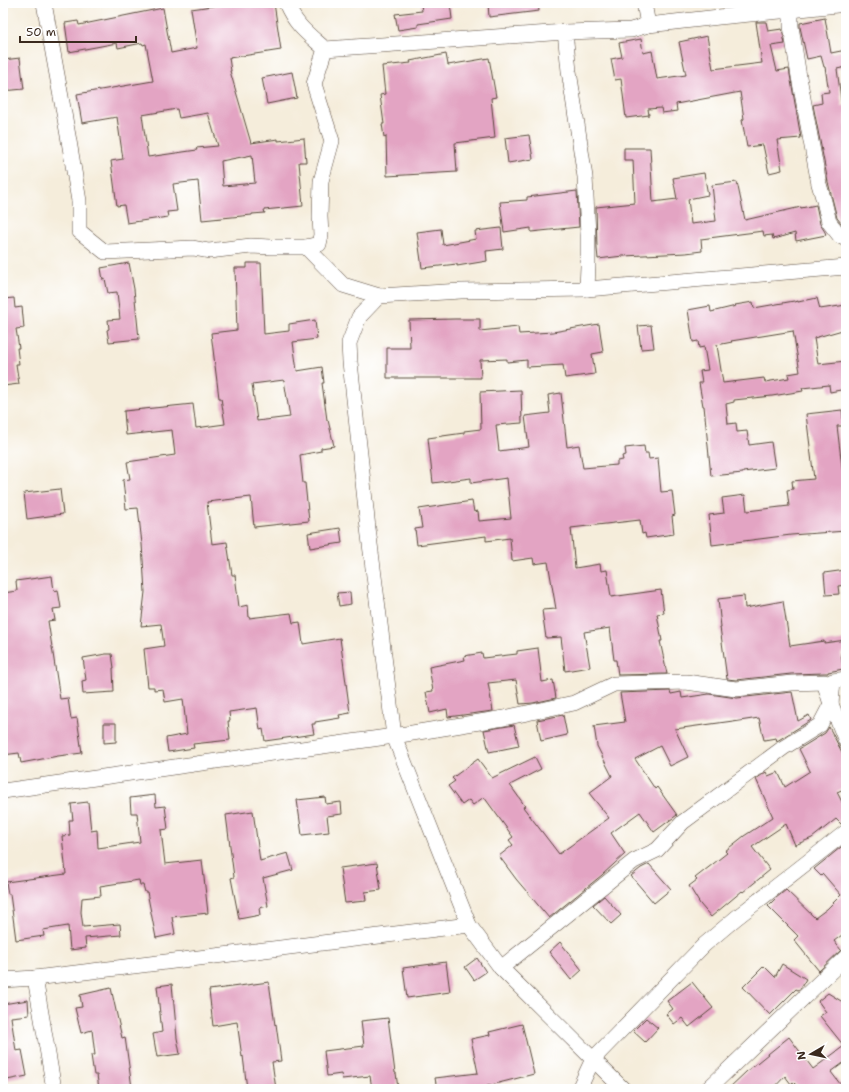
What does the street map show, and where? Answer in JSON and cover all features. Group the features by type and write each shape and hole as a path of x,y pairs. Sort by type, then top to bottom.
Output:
{"street":[{"path":"44,3 79,201 79,231 105,252 193,248 209,251 251,246 271,248 319,244 321,235 321,181 332,141 314,84 325,49"},
{"path":"286,3 291,15 301,29 325,49 565,32 631,30 648,25 846,4"},
{"path":"644,3 648,25"},
{"path":"791,10 791,26 797,62 819,184 828,222 840,236 846,239"},
{"path":"565,32 584,177 588,235 587,289"},
{"path":"306,246 343,285 379,296 461,292 587,289 846,267"},
{"path":"379,296 359,317 349,343 368,528 394,736 468,925 501,968 623,1089"},
{"path":"501,968 634,861 657,850 683,822 783,748 820,725 831,704 833,681 846,678"},
{"path":"3,791 394,736 504,718 574,703 614,684 686,682 736,690 792,683 824,682 831,704 846,740"},
{"path":"579,1089 593,1059 704,945 736,918 846,832"},
{"path":"3,980 35,978 468,925"},
{"path":"708,1089 846,957"},
{"path":"35,978 54,1089"}],"building":[{"path":"220,3 274,3 281,50 229,58 230,71 251,143 278,139 278,141 304,138 306,162 299,162 303,206 264,210 265,213 252,215 202,220 198,181 173,184 177,211 167,212 168,217 127,223 124,205 117,206 111,161 123,159 117,117 82,123 77,94 153,81 146,44 143,45 142,43 118,48 117,43 69,52 65,23 78,21 79,25 163,8 171,53 197,48 191,9 220,5","holes":["177,109 179,118 208,113 218,146 196,148 197,150 148,157 142,115","252,155 255,183 223,186 221,161"]},
{"path":"450,3 452,19 418,24 418,27 398,30 395,14 422,11 421,4"},
{"path":"488,3 538,3 539,11 489,17"},
{"path":"825,18 831,53 846,50 846,67 837,69 842,106 846,105 846,229 837,218 828,182 813,105 822,103 821,93 829,92 825,67 821,56 807,59 800,27 800,23"},
{"path":"756,22 766,22 768,31 782,29 785,44 771,46 777,71 789,69 801,138 777,140 782,170 769,173 763,145 747,147 742,120 744,119 740,92 676,104 677,111 662,113 661,108 648,109 649,115 626,118 621,79 615,80 611,59 622,57 619,43 641,39 643,53 652,51 657,79 686,75 679,42 707,36 713,69 762,63"},
{"path":"446,54 448,65 489,58 496,97 491,98 495,138 455,143 457,172 387,176 386,136 384,137 382,124 384,124 380,95 385,94 382,66 411,63 410,61"},
{"path":"20,58 24,89 3,91 3,60"},
{"path":"292,72 297,98 267,104 262,78"},
{"path":"529,135 533,159 508,163 505,138"},
{"path":"624,148 650,148 653,202 677,199 673,178 704,173 708,195 688,199 691,224 716,221 712,185 737,182 745,220 816,205 820,224 826,235 796,241 795,233 773,239 772,235 764,236 763,231 701,239 702,251 598,259 596,207 635,203 633,160 624,160"},
{"path":"577,191 579,227 531,232 531,228 504,232 500,202 527,200 527,197"},
{"path":"501,228 503,249 486,251 487,261 457,266 457,264 422,268 417,232 441,229 443,245 476,239 475,231"},
{"path":"129,263 134,289 139,339 109,342 107,330 109,329 108,320 120,319 117,292 108,293 105,279 103,280 101,268"},
{"path":"247,263 261,263 264,334 289,331 289,324 315,320 317,339 293,342 297,371 322,367 324,383 322,383 327,420 334,446 321,448 321,451 300,455 309,521 254,527 251,497 207,502 212,544 227,542 232,575 235,575 239,607 248,605 249,618 291,613 293,623 300,622 303,644 340,638 350,713 339,715 340,718 315,722 315,724 312,724 314,734 265,741 263,729 260,730 257,708 229,712 230,721 228,721 230,740 193,744 194,748 168,752 166,738 187,734 183,699 165,702 163,689 154,690 154,687 148,687 144,649 164,646 161,624 141,626 145,592 138,508 126,509 123,480 130,479 127,462 175,455 172,430 126,435 124,411 193,404 196,428 225,424 221,398 219,398 211,333 237,330 235,268 247,268","holes":["284,380 290,417 257,421 252,384"]},
{"path":"14,298 15,308 22,307 24,328 16,329 19,348 17,348 19,364 16,364 19,384 3,386 3,299"},
{"path":"817,298 820,309 846,305 846,329 814,338 818,364 846,361 846,389 830,392 829,385 802,388 803,391 734,400 734,402 726,404 728,424 736,423 737,432 747,431 749,445 771,442 775,468 711,476 704,406 699,383 702,383 700,371 708,370 704,347 699,348 698,341 693,342 688,310 710,306 711,312 736,306 735,305 753,302 754,308 794,301 798,302","holes":["793,331 800,372 788,374 789,378 765,382 764,378 723,383 717,345 732,342 731,341"]},
{"path":"480,319 480,331 518,327 519,334 553,332 599,324 603,352 592,354 595,374 565,378 563,365 527,367 527,360 507,362 507,359 480,360 481,378 387,378 387,348 410,348 409,320"},
{"path":"651,325 654,348 641,349 638,326"},
{"path":"521,390 522,423 496,425 499,451 529,447 525,416 550,413 548,395 561,393 567,447 579,445 583,468 617,465 617,461 623,460 622,456 626,455 625,448 644,446 645,453 648,453 649,459 658,458 661,492 672,491 675,515 672,516 674,534 646,538 645,533 642,534 640,520 571,528 575,568 600,564 601,571 607,570 611,597 661,590 664,613 657,614 662,641 660,641 667,674 618,675 616,660 614,660 610,628 584,632 590,667 565,671 561,637 546,638 542,610 556,609 548,562 534,564 533,558 512,561 510,538 486,541 486,536 417,545 415,529 422,528 419,509 472,501 474,512 478,511 479,521 511,518 507,478 471,483 471,478 433,483 428,438 481,429 480,392"},
{"path":"842,410 844,426 837,426 843,475 846,475 846,531 791,535 712,545 709,515 724,513 722,498 745,495 747,511 789,506 787,490 793,489 792,481 814,479 806,414"},
{"path":"60,489 63,514 27,519 24,493"},
{"path":"340,528 342,543 310,548 308,533"},
{"path":"846,570 846,585 838,586 839,594 826,595 824,573"},
{"path":"52,576 54,591 58,590 61,608 53,609 55,620 48,621 60,699 68,698 71,719 77,718 82,753 21,763 19,753 3,755 3,593 17,591 16,581"},
{"path":"350,592 351,604 339,606 337,593"},
{"path":"744,596 745,608 783,601 790,646 824,641 824,643 846,640 846,652 841,653 843,669 828,673 791,674 736,680 727,679 718,599"},
{"path":"538,648 542,682 553,680 556,698 520,704 516,680 488,683 493,711 448,717 447,709 430,713 426,692 433,691 429,667 465,660 464,656 482,653 483,658 517,654 517,651"},
{"path":"112,654 114,668 114,692 83,694 82,681 86,680 83,658"},
{"path":"670,691 671,694 681,692 682,698 709,694 737,698 792,692 798,721 809,715 811,720 777,741 776,738 764,740 759,718 675,729 688,757 670,766 660,746 635,759 655,789 657,787 677,815 654,832 640,812 611,833 625,854 602,875 549,918 516,879 499,856 513,845 509,840 513,837 484,797 473,805 469,800 462,805 448,786 455,781 452,778 478,759 492,778 535,757 541,769 510,785 525,806 523,807 559,854 609,818 589,793 612,776 597,746 594,726 625,722 620,693"},
{"path":"563,715 567,735 541,741 537,720"},
{"path":"104,723 116,723 116,742 104,743"},
{"path":"514,725 519,746 489,752 484,730"},
{"path":"829,727 846,760 846,788 837,792 846,810 846,823 841,824 836,819 812,838 795,845 786,824 752,847 770,870 711,917 700,904 689,886 697,880 695,878 727,853 725,851 744,836 773,817 756,779 766,772 768,776 778,772 785,787 810,771 799,749 825,733"},
{"path":"155,795 156,807 165,806 168,829 161,830 165,864 202,860 208,913 172,917 175,934 156,938 147,892 145,892 143,885 140,885 139,880 100,886 101,896 82,898 81,912 83,927 120,924 121,935 85,938 86,948 70,950 68,926 43,930 44,936 16,940 10,894 8,894 6,882 66,874 62,836 70,835 69,820 73,820 71,804 88,802 91,831 97,830 98,848 140,842 137,813 131,813 130,798"},
{"path":"325,797 326,804 341,802 342,814 327,816 329,832 302,835 297,800"},
{"path":"253,811 260,861 288,853 293,870 263,878 268,906 259,908 260,915 239,919 231,878 234,877 226,815"},
{"path":"846,843 846,932 834,941 841,950 819,971 794,940 798,936 768,906 786,890 815,918 827,909 841,895 823,874 821,876 814,869"},
{"path":"377,863 381,890 365,892 366,901 345,903 340,868"},
{"path":"649,864 671,889 654,903 631,876"},
{"path":"604,896 621,915 611,924 593,905"},
{"path":"560,942 582,970 571,980 549,952"},
{"path":"477,958 486,972 474,980 465,967"},
{"path":"446,962 450,992 407,998 403,968"},
{"path":"782,964 806,979 800,989 796,989 770,1015 743,987 764,966 775,977"},
{"path":"269,982 281,1061 272,1062 276,1089 247,1089 237,1022 213,1026 209,990"},
{"path":"692,982 713,1008 689,1027 682,1018 674,1024 666,1014 673,1009 667,1001"},
{"path":"172,984 180,1054 157,1057 153,1034 162,1032 157,986"},
{"path":"111,988 122,1038 125,1037 132,1088 99,1089 97,1075 94,1075 91,1055 95,1055 92,1030 81,1033 75,1008 82,1007 80,995"},
{"path":"828,993 846,1004 846,1061 831,1072 844,1089 800,1089 793,1082 791,1084 785,1076 773,1089 728,1089 747,1071 789,1037 813,1069 844,1046 820,1016 826,1012 818,1001"},
{"path":"28,1000 29,1015 11,1017 16,1051 22,1050 27,1076 7,1080 3,1060 3,1004"},
{"path":"388,1018 398,1089 372,1089 370,1076 342,1079 341,1074 327,1076 324,1051 364,1046 361,1021"},
{"path":"646,1018 658,1028 645,1042 633,1031"},
{"path":"522,1024 534,1074 487,1086 488,1089 437,1089 435,1078 478,1073 471,1039 490,1035 489,1032"}]}
